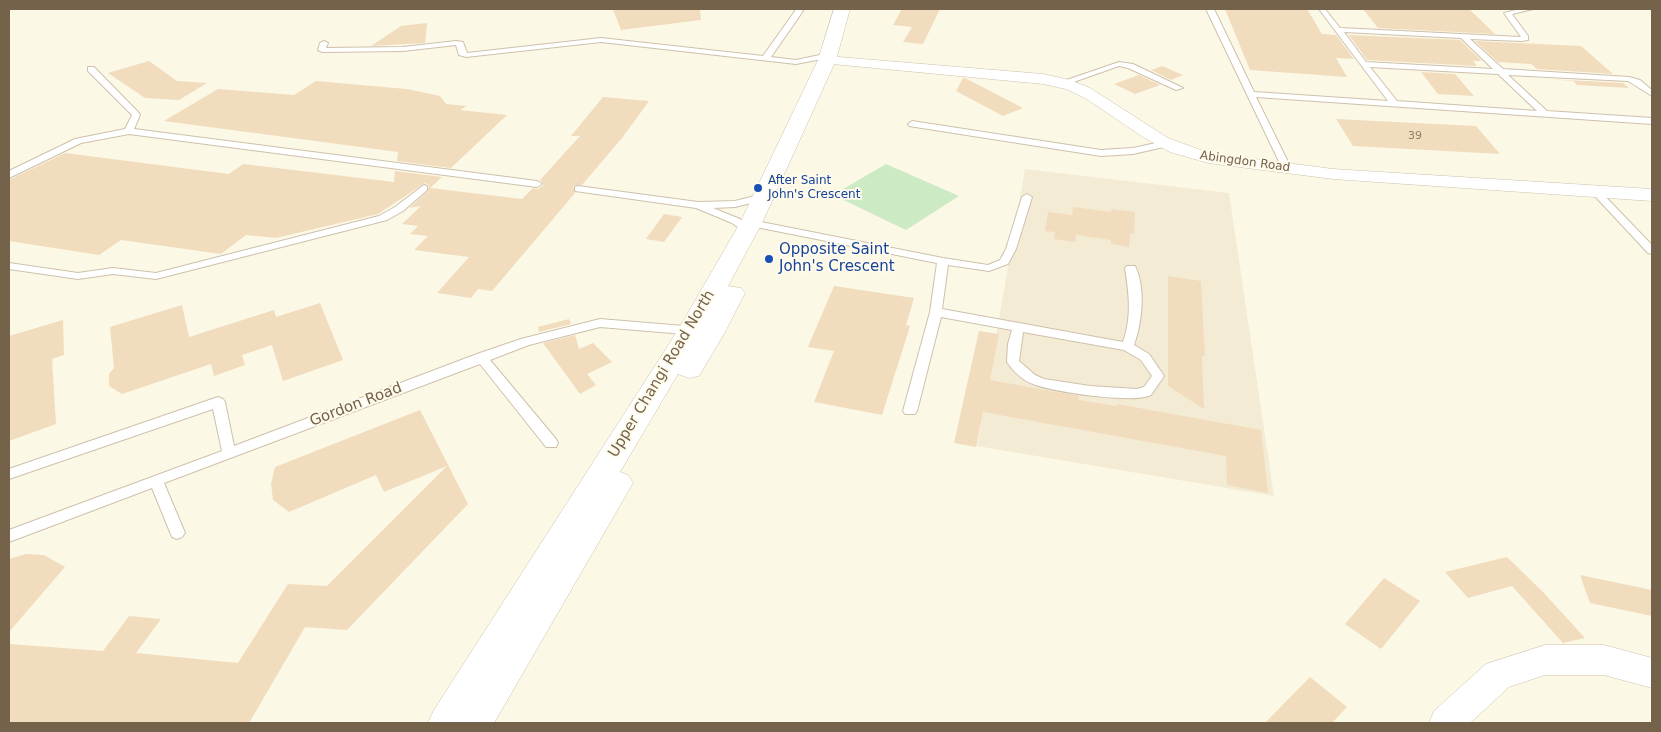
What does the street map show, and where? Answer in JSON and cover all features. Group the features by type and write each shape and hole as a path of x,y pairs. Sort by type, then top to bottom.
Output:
{"street":[{"name":"Upper Changi Road North","path":"472,723 607,500 702,331 754,227 824,65 842,9"},
{"name":"Upper Changi Road North","path":"754,227 763,197 824,65 858,9"},
{"name":"Abingdon Road","path":"824,65 1043,79 1062,83 1096,97 1150,136 1165,144 1190,154 1208,158 1333,174 1652,195"},
{"name":"Upper Changi Road North","path":"448,723 702,331"},
{"path":"1446,723 1498,676 1545,660 1604,660 1652,673"}],"lane":[{"path":"766,58 799,11 798,9"},
{"path":"1210,9 1286,168"},
{"path":"1322,9 1394,103"},
{"path":"1338,30 1522,39 1525,38 1524,36 1508,13 1530,9"},
{"path":"1462,35 1545,114"},
{"path":"324,43 322,50 403,49 456,43 460,44 462,53 466,55 608,40 824,65"},
{"path":"796,62 824,65"},
{"path":"1062,83 1119,64 1130,66 1178,88"},
{"path":"1364,64 1629,79 1637,82 1652,94"},
{"path":"91,69 136,115 129,131"},
{"path":"1250,94 1652,121"},
{"path":"912,124 1101,153 1127,153 1165,144"},
{"path":"9,174 78,141 129,131 537,184"},
{"path":"9,266 78,276 113,271 156,276 383,218 399,209 424,188"},
{"path":"578,189 698,205 735,204 763,197"},
{"path":"1595,191 1652,251"},
{"path":"698,205 754,227 989,268 1004,262 1011,249 1027,197"},
{"path":"910,411 936,312 943,261"},
{"path":"1127,347 1134,328 1136,304 1131,268"},
{"path":"936,312 1127,347 1145,357 1158,376 1155,384 1144,393 1114,394 1037,381 1013,362 1014,344 1018,328"},
{"name":"Gordon Road","path":"9,536 525,342 600,323 702,331"},
{"path":"481,357 551,443"},
{"path":"9,474 218,402 229,453"},
{"path":"156,481 177,533"}],"shaded area":[{"path":"1025,169 1229,193 1274,496 977,446"}],"green space":[{"path":"886,164 959,196 906,230 833,195"}],"building":[{"path":"613,9 700,9 701,20 621,30"},
{"path":"902,9 940,9 923,44 903,42 912,27 893,25"},
{"path":"1225,9 1307,9 1322,34 1336,35 1354,59 1336,58 1347,77 1250,70"},
{"path":"1363,9 1469,9 1495,34 1378,28"},
{"path":"427,23 425,43 371,46 401,26"},
{"path":"1349,35 1460,40 1482,61 1473,61 1477,66 1367,60"},
{"path":"1475,41 1581,46 1613,74 1537,69 1531,64 1498,62"},
{"path":"149,61 177,81 207,83 179,100 145,98 108,73"},
{"path":"1162,66 1183,75 1171,80 1151,70"},
{"path":"1421,72 1455,74 1474,96 1438,94"},
{"path":"1139,75 1160,85 1135,94 1114,84"},
{"path":"963,78 1023,108 1003,116 956,91"},
{"path":"1546,79 1623,83 1629,88 1577,85 1573,81"},
{"path":"316,81 407,89 440,96 446,104 467,106 460,110 507,115 451,168 397,161 398,152 164,121 218,89 294,95"},
{"path":"603,97 649,101 622,138 582,185 573,186 575,193 492,291 478,289 471,298 437,293 469,257 414,250 428,236 410,234 418,226 402,224 421,206 409,208 428,191 429,185 425,183 378,214 276,238 246,235 221,254 121,240 99,255 9,241 9,180 65,153 229,174 243,164 394,182 395,171 442,177 430,188 522,199 533,188 538,189 544,185 540,180 580,136 571,136"},
{"path":"1336,119 1476,126 1500,154 1353,146"},
{"path":"1073,207 1111,212 1111,209 1135,212 1134,234 1130,234 1129,247 1111,244 1111,240 1076,235 1075,242 1054,239 1055,232 1045,231 1048,212 1072,215"},
{"path":"664,214 682,217 664,242 646,239"},
{"path":"1168,276 1201,281 1205,356 1202,356 1204,409 1168,386"},
{"path":"834,286 914,298 906,325 910,326 882,415 814,402 834,351 808,347"},
{"path":"320,303 343,360 283,381 272,345 242,355 245,365 214,376 211,364 122,394 109,386 109,374 114,368 110,327 182,305 189,337 274,310 276,317"},
{"path":"569,319 571,324 539,332 538,327"},
{"path":"63,320 64,355 52,359 56,424 9,441 9,336"},
{"path":"979,331 999,334 990,380 1079,396 1078,400 1117,406 1117,404 1261,430 1268,493 1227,485 1226,456 983,412 976,447 954,443"},
{"path":"575,335 579,349 593,343 612,362 587,374 596,385 580,394 543,343"},
{"path":"420,410 468,504 347,630 305,627 249,723 9,723 9,644 103,651 129,616 161,619 136,653 238,663 288,584 327,586 447,466 384,492 376,475 289,512 273,500 271,484 275,467"},
{"path":"26,554 44,555 65,567 9,632 9,559"},
{"path":"1507,557 1543,592 1585,638 1563,643 1512,586 1468,598 1445,572"},
{"path":"1580,575 1652,590 1652,616 1590,603"},
{"path":"1384,578 1420,601 1381,649 1345,624"},
{"path":"1310,677 1347,707 1332,723 1265,723"}],"place":[{"name":"After Saint John's Crescent","path":"758,188"},
{"name":"Opposite Saint John's Crescent","path":"769,259"}]}
